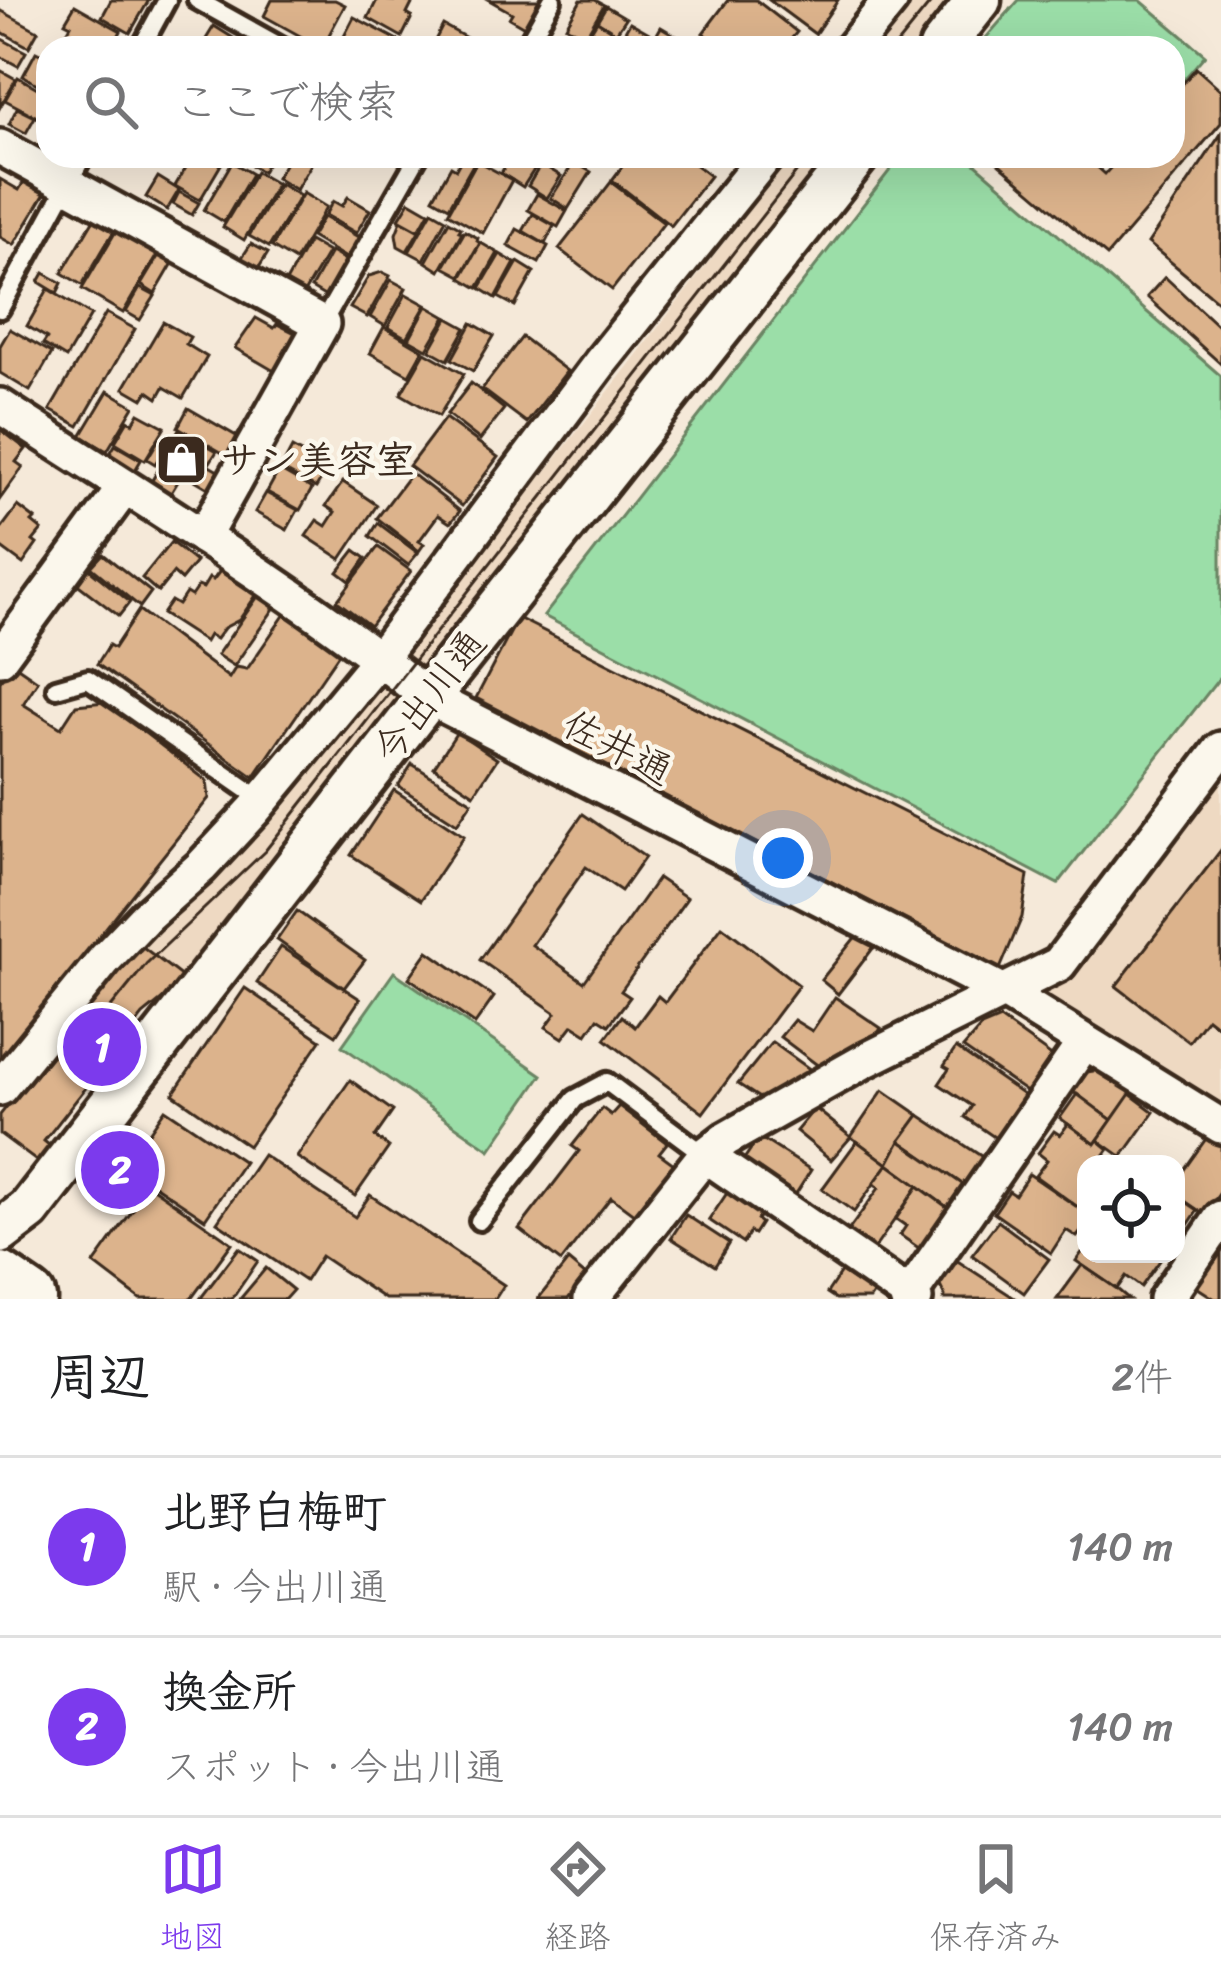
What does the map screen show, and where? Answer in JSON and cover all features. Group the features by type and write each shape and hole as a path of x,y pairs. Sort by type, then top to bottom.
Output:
{"main road":[{"path":"0,1280 28,1299"}],"street":[{"path":"862,36 891,0"},
{"path":"950,36 979,0"},
{"path":"0,147 36,158"},
{"path":"0,1088 119,944 201,867 262,800 379,658 600,363 756,168"},
{"name":"今出川通","path":"0,1232 29,1210 847,168"},
{"path":"75,170 322,324 202,537"},
{"name":"佐井通","path":"0,406 202,537 428,697 1006,993 1221,1126"},
{"path":"0,658 125,488"},
{"path":"590,1299 705,1155 726,1139 866,1060 1059,964 1221,749"},
{"path":"705,1155 910,1298 1084,1042"},
{"path":"1166,1299 1221,1218"}],"lane":[{"path":"148,36 167,0"},
{"path":"196,0 261,36"},
{"path":"532,36 552,0"},
{"path":"322,324 411,168"},
{"path":"0,309 75,170"},
{"path":"56,688 88,679 262,800"},
{"path":"479,1221 575,1099 607,1082 705,1155"}],"shaded area":[{"path":"916,0 955,0 927,36 887,36"},
{"path":"782,168 825,168 186,980 143,1015 30,1157 0,1133 0,1113 99,986 245,850"},
{"path":"1221,776 1221,1108 1056,1011 1044,996 1070,972"}],"green space":[{"path":"1019,0 1140,0 1183,36 988,36"},
{"path":"1185,38 1205,55 1185,78"},
{"path":"892,168 981,168 1221,376 1221,676 1058,884 544,616"},
{"path":"394,972 542,1075 490,1150 342,1046"}],"building":[{"path":"111,0 149,0 130,33 102,17"},
{"path":"272,0 335,0 345,5 328,36 300,36 264,16"},
{"path":"377,0 413,2 402,36 368,18"},
{"path":"489,0 541,0 526,28"},
{"path":"581,0 604,5 586,36 566,26"},
{"path":"728,0 756,0 797,32 794,36 703,33"},
{"path":"769,0 838,0 815,34"},
{"path":"75,5 121,31 118,36 65,36 71,25 65,22"},
{"path":"606,6 626,18 616,33 597,21"},
{"path":"0,10 38,31 29,47 0,31"},
{"path":"354,17 390,36 344,36"},
{"path":"597,21 616,33 614,36 588,36"},
{"path":"630,22 651,34 650,36 622,36"},
{"path":"443,25 463,36 437,36"},
{"path":"214,26 230,36 208,36"},
{"path":"661,27 676,36 656,36"},
{"path":"0,38 26,52 18,66 0,56"},
{"path":"36,52 36,83 23,76"},
{"path":"1196,68 1221,90 1221,123 1185,165 1185,81"},
{"path":"0,70 16,79 0,107"},
{"path":"18,77 36,87 36,116 5,100"},
{"path":"17,108 35,117 26,133 9,124"},
{"path":"1221,134 1221,304 1148,243"},
{"path":"186,168 219,168 200,200 175,186"},
{"path":"228,168 252,174 224,222 204,210"},
{"path":"282,168 309,168 296,190 276,178"},
{"path":"450,168 471,168 449,207 433,198"},
{"path":"473,168 490,168 512,180 483,233 448,213"},
{"path":"504,168 535,168 523,187 501,173"},
{"path":"539,168 561,176 547,198 528,186"},
{"path":"570,168 591,172 568,209 551,198"},
{"path":"621,168 700,168 710,176 671,226 612,180"},
{"path":"1004,168 1098,168 1105,174 1110,168 1182,168 1107,256"},
{"path":"256,172 277,184 244,240 223,227"},
{"path":"158,177 179,190 167,210 146,197"},
{"path":"26,178 47,190 14,245 0,237 0,179 19,190"},
{"path":"611,182 664,223 612,290 559,249"},
{"path":"280,184 300,196 269,247 249,236"},
{"path":"179,192 199,203 192,215 173,204"},
{"path":"303,193 326,207 295,261 272,247"},
{"path":"537,194 567,211 558,227 528,210"},
{"path":"348,197 370,210 356,233 325,215 333,201 342,206"},
{"path":"410,201 429,212 419,230 399,219"},
{"path":"432,211 446,219 424,260 409,252"},
{"path":"533,214 554,226 545,244 523,231"},
{"path":"323,217 360,238 348,259 311,237"},
{"path":"94,219 114,231 82,285 62,273"},
{"path":"401,221 419,231 407,251 398,246"},
{"path":"449,221 462,232 440,271 426,262"},
{"path":"517,229 548,246 539,263 508,246"},
{"path":"116,231 157,255 123,313 82,289"},
{"path":"465,231 480,243 461,276 444,267"},
{"path":"309,241 328,252 304,293 286,282"},
{"path":"481,243 498,253 478,288 461,278"},
{"path":"251,244 268,253 258,269 241,259"},
{"path":"331,252 352,264 331,300 311,288"},
{"path":"500,254 515,263 496,298 480,288"},
{"path":"159,255 173,263 155,294 141,285"},
{"path":"518,262 534,272 515,306 498,297"},
{"path":"382,272 390,276 367,317 350,308 369,276"},
{"path":"44,273 62,283 57,293 39,282"},
{"path":"1165,277 1221,329 1221,364 1147,297"},
{"path":"391,280 406,288 385,326 370,317"},
{"path":"140,288 155,296 140,320 126,312"},
{"path":"48,289 91,315 66,358 43,344 47,338 27,326"},
{"path":"406,294 426,305 407,338 388,327"},
{"path":"427,306 446,317 427,349 409,339"},
{"path":"106,313 135,329 79,426 50,410"},
{"path":"256,318 303,337 281,375 235,348"},
{"path":"448,318 466,328 448,360 430,350"},
{"path":"163,322 190,337 186,344 207,357 183,398 164,387 158,398 148,391 143,399 124,388"},
{"path":"472,323 494,336 473,371 452,359"},
{"path":"384,327 423,350 409,375 370,353"},
{"path":"10,329 52,353 30,391 0,373 0,346"},
{"path":"522,337 567,371 527,423 482,389"},
{"path":"425,352 464,374 439,416 401,394"},
{"path":"471,383 504,409 480,440 447,414"},
{"path":"108,391 134,406 107,451 81,436"},
{"path":"188,408 238,437 226,455 178,427"},
{"path":"139,413 165,427 145,460 115,442 128,420 133,423"},
{"path":"445,418 498,457 462,506 409,466"},
{"path":"0,429 26,449 16,462 23,467 0,499"},
{"path":"179,429 217,451 209,464 171,442"},
{"path":"159,439 167,444 155,464 147,459"},
{"path":"115,445 141,460 134,472 108,457"},
{"name":"サン美容室","path":"173,445 225,475 215,492 183,473 171,493 151,482"},
{"path":"292,448 328,468 316,488 281,469"},
{"path":"279,470 312,489 300,510 267,492"},
{"path":"411,473 460,511 450,523 438,515 419,541 424,544 419,551 377,518"},
{"path":"343,482 377,505 341,559 306,536 317,520 326,526 335,512 326,506"},
{"path":"266,493 298,510 287,530 255,512"},
{"path":"18,506 42,530 23,564 0,547 0,530"},
{"path":"378,523 418,553 408,565 370,536"},
{"path":"171,542 196,562 181,580 173,573 158,592 142,578"},
{"path":"378,547 411,571 370,626 337,601"},
{"path":"355,550 366,558 350,581 338,572"},
{"path":"103,554 151,592 140,607 91,567"},
{"path":"88,568 130,602 119,616 76,583"},
{"path":"220,571 257,594 239,620 216,639 209,635 205,642 162,614 171,601 178,605 186,593 191,596"},
{"path":"259,595 275,607 234,666 217,655"},
{"path":"139,610 229,678 236,667 247,669 285,614 340,652 254,777 97,664"},
{"path":"518,618 1028,875 1022,917 1000,969 476,698"},
{"path":"12,663 38,681 23,704 61,728 76,705 105,702 207,781 209,798 0,1061 0,681"},
{"path":"457,732 497,759 474,794 434,767"},
{"path":"412,764 472,802 457,824 398,786"},
{"path":"394,790 464,836 421,900 351,855"},
{"path":"583,814 645,857 621,891 586,867 532,945 584,982 658,878 687,898 621,991 630,997 609,1025 598,1018 587,1034 573,1025 563,1038 546,1027 556,1013 480,960"},
{"path":"1221,850 1221,1029 1207,1018 1189,1042 1116,986"},
{"path":"297,911 365,960 344,988 277,940"},
{"path":"722,926 799,985 703,1113 605,1039 622,1016 635,1027 658,996 665,1002"},
{"path":"857,935 874,947 838,994 821,980"},
{"path":"139,944 186,980 143,1015 44,1141 55,1150 43,1166 0,1134 0,1115"},
{"path":"281,947 360,999 336,1035 257,983"},
{"path":"428,951 494,997 475,1024 409,978"},
{"path":"245,988 321,1040 248,1146 173,1094"},
{"path":"835,997 881,1028 869,1049 820,1067 780,1037 794,1020 812,1031"},
{"path":"1000,1019 1053,1057 1028,1093 963,1048 981,1027"},
{"path":"772,1042 818,1075 767,1103 738,1084"},
{"path":"956,1048 1032,1101 1003,1143 965,1117 972,1106 939,1084"},
{"path":"1100,1070 1133,1091 1112,1120 1073,1092 1087,1072"},
{"path":"350,1080 393,1111 375,1137 389,1147 355,1196 297,1157"},
{"path":"883,1090 919,1115 888,1164 851,1137"},
{"path":"1077,1094 1112,1120 1095,1144 1060,1118"},
{"path":"1130,1094 1154,1112 1123,1155 1098,1140"},
{"path":"619,1106 667,1143 659,1153 674,1164 635,1215 611,1197 561,1262 519,1229 579,1151 572,1146 602,1108 611,1115"},
{"path":"815,1108 851,1137 831,1160 796,1131"},
{"path":"165,1109 244,1162 205,1219 126,1166"},
{"path":"919,1115 987,1160 968,1188 900,1141"},
{"path":"1068,1124 1109,1149 1105,1155 1077,1155 1077,1206 1035,1176 1047,1160 1038,1153 1054,1131 1060,1135"},
{"path":"1208,1136 1221,1146 1221,1191 1204,1215 1185,1201 1185,1168"},
{"path":"759,1137 811,1170 792,1200 740,1165"},
{"path":"857,1141 888,1164 854,1212 822,1189"},
{"path":"900,1141 968,1188 951,1210 888,1164"},
{"path":"263,1155 355,1217 370,1195 504,1285 495,1299 385,1299 321,1256 305,1281 217,1222"},
{"path":"112,1158 134,1174 128,1182 106,1166"},
{"path":"888,1164 918,1186 872,1252 846,1234 879,1188 874,1183"},
{"path":"1029,1174 1077,1207 1077,1237 1066,1230 1051,1253 994,1213 1009,1191 1015,1195"},
{"path":"150,1186 232,1243 191,1299 140,1299 94,1264"},
{"path":"918,1186 951,1210 923,1251 900,1235 906,1226 896,1219"},
{"path":"729,1190 762,1212 757,1220 761,1223 743,1243 709,1220"},
{"path":"1185,1201 1198,1210 1185,1230"},
{"path":"686,1215 729,1243 715,1266 671,1238"},
{"path":"998,1221 1049,1259 1024,1293 972,1255"},
{"path":"1221,1247 1221,1299 1215,1299 1195,1286"},
{"path":"239,1248 258,1261 232,1299 200,1299"},
{"path":"953,1258 1016,1299 944,1299 938,1282"},
{"path":"568,1261 586,1276 568,1299 538,1299"},
{"path":"1079,1263 1158,1263 1141,1287 1126,1276 1117,1289"},
{"path":"1082,1265 1117,1289 1129,1299 1057,1299"},
{"path":"266,1268 293,1290 285,1299 240,1299"},
{"path":"841,1272 874,1293 870,1299 836,1299 827,1293"}],"tram line":[{"path":"904,36 933,0"},
{"path":"84,1041 147,963 265,851 800,168"}],"place":[{"name":"サン美容室","path":"181,459"},
{"name":"北野白梅町","path":"102,1047"},
{"name":"換金所","path":"120,1170"}]}
